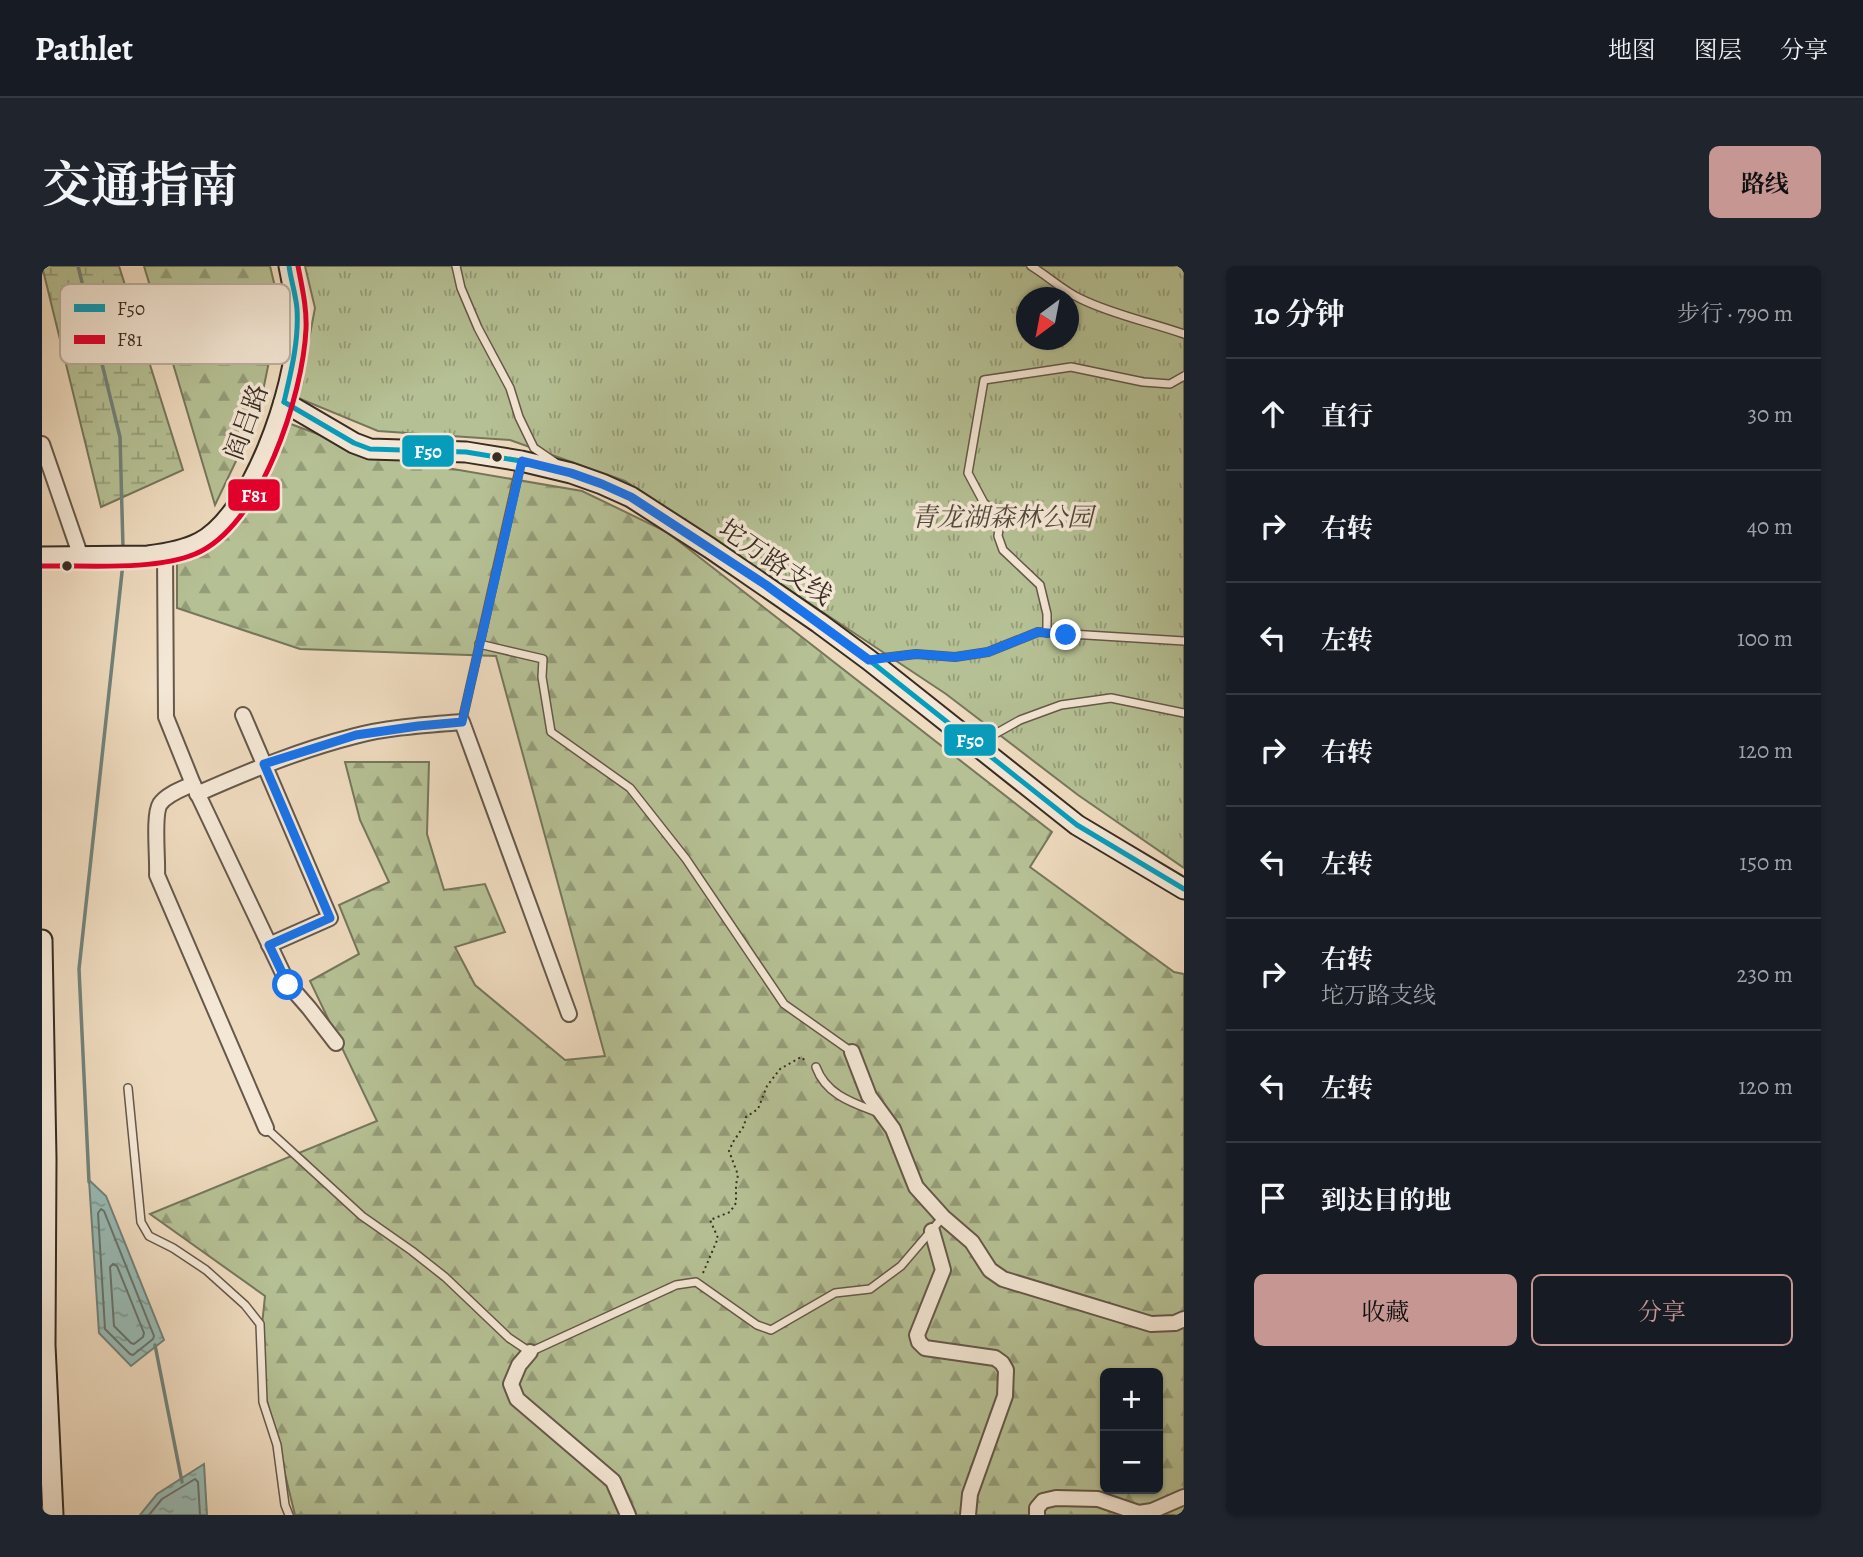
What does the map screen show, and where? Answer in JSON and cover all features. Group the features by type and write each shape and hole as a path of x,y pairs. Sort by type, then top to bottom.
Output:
{"main road":[{"name":"阎吕路","path":"42,557 156,555 200,543 222,526 250,488 284,402 297,332 297,308 289,266"},
{"name":"坨万路支线","path":"284,402 354,443 370,449 466,452 522,461 571,473 639,502 766,585 869,660 1077,825 1184,888"},
{"path":"42,940 45,1345 53,1515"}],"street":[{"path":"42,444 90,556"},
{"path":"156,555 166,717 195,789 288,985 336,1043"},
{"path":"243,715 330,918 269,945"},
{"path":"267,1128 157,874 156,832 159,805 168,796 356,735 462,722 569,1014"},
{"path":"852,1052 869,1096 893,1129 916,1187 943,1217 972,1242 990,1270 1003,1279 1151,1324 1175,1323 1184,1319"},
{"path":"932,1231 943,1270 916,1335 919,1342 925,1348 995,1358 1006,1370 1005,1396 970,1494 968,1515"},
{"path":"530,1352 511,1384 517,1399 613,1481 628,1515"},
{"path":"1037,1515 1037,1508 1043,1501 1056,1498 1098,1499 1139,1513 1152,1511 1184,1497"}],"lane":[{"path":"456,266 461,288 478,328 510,388 519,417 534,448 571,473"},
{"path":"1031,266 1079,299 1133,320 1163,326 1184,334"},
{"path":"1047,633 1047,614 1040,585 1003,550 998,536 1000,523 994,511 984,503 968,473 984,380 1071,367 1143,382 1170,384 1184,376"},
{"path":"462,722 522,461"},
{"path":"869,660 916,654 955,657 988,652 1038,632 1184,641"},
{"path":"479,644 543,660 542,677 551,732 630,788 685,859 784,1004 852,1052"},
{"path":"975,745 1020,720 1061,705 1111,698 1184,713"},
{"path":"816,1067 820,1078 839,1097 883,1114"},
{"path":"128,1088 141,1222 149,1236 206,1270 245,1305 260,1324 263,1402 277,1445 285,1505 289,1515"},
{"path":"267,1128 362,1216 412,1251 509,1338 530,1352 676,1285 696,1282 757,1325 771,1330 835,1293 870,1289 901,1266 943,1217"}],"path":[{"path":"696,1282 703,1273 718,1238 710,1220 730,1212 736,1203 738,1175 729,1151 744,1126 746,1117 758,1109 767,1086 780,1069 800,1058 816,1067"}],"green space":[{"path":"42,266 119,266 125,284 60,284 60,340"},
{"path":"144,266 270,266 274,284 149,284"},
{"name":"青龙湖森林公园","path":"305,266 1184,266 1184,868 1078,795 946,694 625,481 510,440 378,431 298,398 315,308"},
{"path":"66,364 150,364 183,470 101,507"},
{"path":"173,364 268,364 258,415 215,505"},
{"path":"288,423 377,456 582,491 667,532 1052,832 1030,867 1174,972 1184,974 1184,1515 295,1515 258,1364 265,1296 150,1214 377,1121 310,981 359,954 339,905 389,882 360,820 345,762 429,762 427,834 444,890 485,884 505,932 455,947 475,985 565,1060 605,1056 496,656 300,649 177,608 177,564 216,542 251,506"}],"water":[{"path":"89,1180 106,1196 164,1340 131,1366 99,1333"},
{"path":"204,1464 207,1515 140,1515 157,1494"}],"waterway":[{"path":"78,266 82,284"},
{"path":"102,364 120,437 123,548"},
{"path":"89,1182 79,969 123,563"},
{"path":"155,1345 182,1482"}],"transit line":[{"name":"F50","path":"284,402 297,333 296,304 289,266"},
{"name":"F81","path":"42,566 140,565 178,559 195,554 219,539 240,517 274,456 297,388 306,329 298,266"},
{"name":"F50","path":"284,402 354,443 370,449 466,452 521,461 571,473 631,497 819,623 1077,825 1184,889"}],"route":[{"path":"288,985 269,945 330,918 264,764 356,735 462,722 522,461 571,473 631,497 766,585 869,660 916,654 955,657 988,652 1038,632 1066,635"}]}
